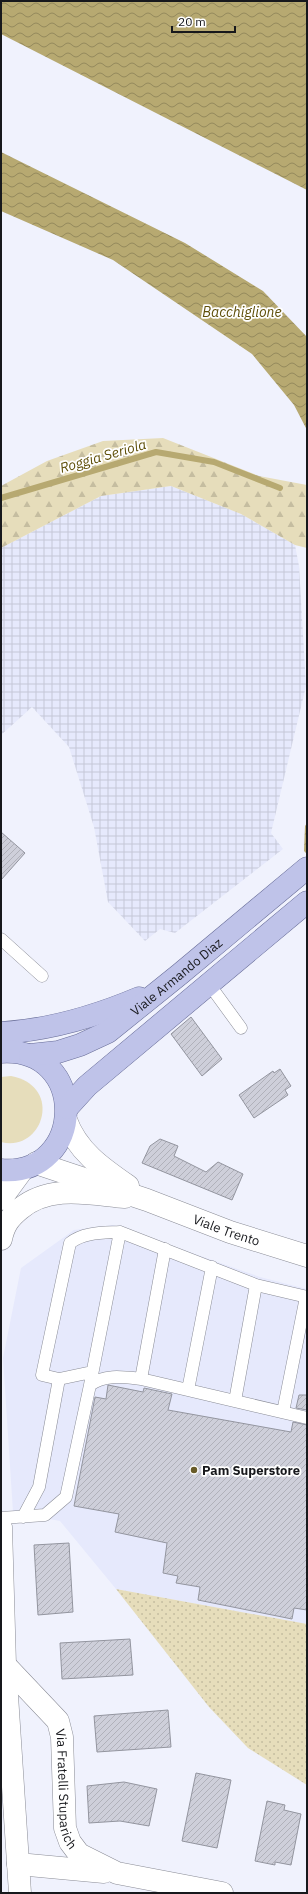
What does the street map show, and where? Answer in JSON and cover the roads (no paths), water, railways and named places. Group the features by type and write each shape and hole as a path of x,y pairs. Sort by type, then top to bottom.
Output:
{"main road":[{"name":"Viale Armando Diaz","path":"30,1055 58,1052 80,1045 108,1032 307,868"},
{"name":"Viale Armando Diaz","path":"67,1114 87,1086 307,902"},
{"path":"1,1032 20,1032 62,1025 104,1013 143,996 180,974"},
{"path":"1,1052 19,1052 30,1055 42,1062 52,1071 60,1082 65,1095 67,1114 61,1137 50,1152 29,1166 1,1170"}],"street":[{"name":"Viale Trento","path":"67,1114 70,1130 82,1149 107,1171 147,1200"},
{"name":"Viale Trento","path":"29,1166 147,1200 230,1232 307,1256"},
{"path":"1,1199 29,1166"},
{"path":"1,1239 5,1224 12,1216 30,1201 47,1195 69,1192 147,1200"},
{"path":"1,1527 3,1666 20,1893"},
{"name":"Via Fratelli Stuparich","path":"3,1666 58,1721 62,1737 66,1828 70,1842 79,1854 117,1873 146,1885 222,1893"},
{"path":"18,1864 117,1873"}],"lane":[{"path":"1,939 42,976"},
{"path":"209,984 241,1028"},
{"path":"1,1518 44,1515 66,1496 90,1386 120,1232"},
{"path":"92,1372 59,1379 42,1375 70,1243 78,1237 97,1233 120,1232 256,1285 307,1297 283,1412"},
{"path":"141,1379 165,1249"},
{"path":"188,1390 212,1268"},
{"path":"235,1401 256,1285"},
{"path":"90,1386 99,1379 120,1376 141,1379 307,1418"},
{"path":"23,1517 39,1487 59,1379"}],"water":[{"path":"1,1 307,1 307,190 1,34"},
{"name":"Bacchiglione","path":"1,152 185,243 263,291 307,337 307,430 294,405 252,354 113,260 1,211"},
{"path":"307,823 307,854 304,851 305,826"}],"waterway":[{"name":"Roggia Seriola","path":"1,498 156,452 214,462 280,488"}],"place":[{"name":"Pam Superstore","path":"194,1470"}]}
